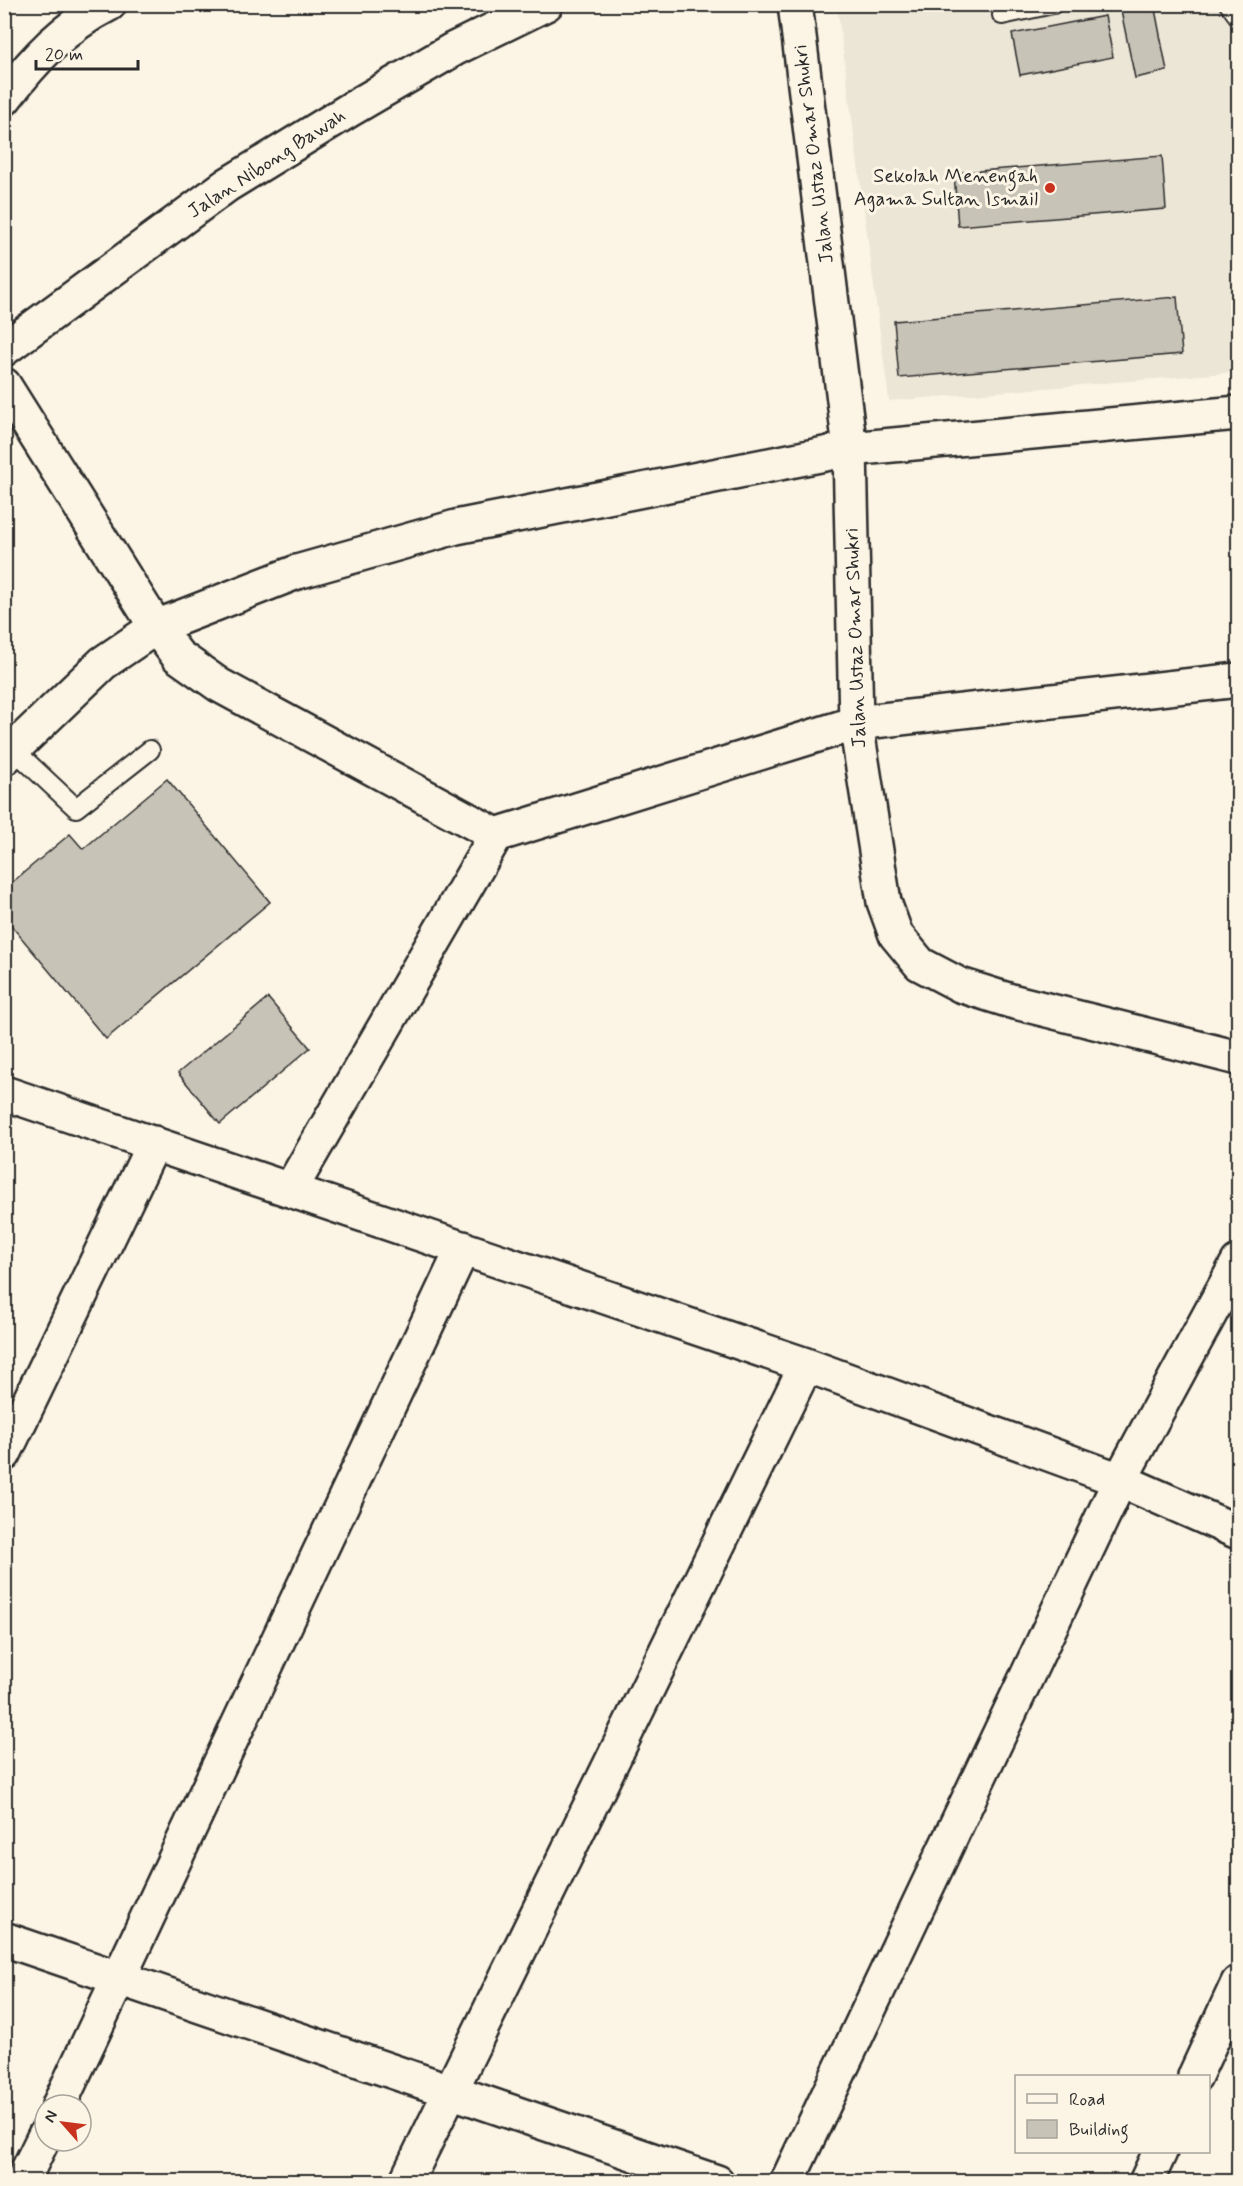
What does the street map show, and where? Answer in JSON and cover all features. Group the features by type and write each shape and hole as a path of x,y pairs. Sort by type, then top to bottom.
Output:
{"street":[{"path":"4,99 41,54 68,28 109,4"},
{"name":"Jalan Nibong Bawah","path":"4,349 227,185 454,49 546,4"},
{"name":"Jalan Ustaz Omar Shukri","path":"795,4 849,449 856,723 884,902 896,935 920,964 960,985 1011,1001 1239,1058"},
{"path":"4,385 156,627 178,656 219,685 496,835"},
{"path":"8,753 103,663 156,627 297,572 456,527 849,449 1239,413"},
{"path":"290,1190 496,835 856,723 1239,680"},
{"path":"4,1092 806,1365 1120,1480 1239,1532"},
{"path":"4,1454 154,1143"},
{"path":"65,2093 463,1248"},
{"path":"787,2181 1120,1480 1239,1262"},
{"path":"406,2181 806,1365"},
{"path":"4,1940 717,2181"},
{"path":"1195,2075 1239,1983"},
{"path":"22,2181 36,2153"},
{"path":"1146,2181 1159,2153"}],"lane":[{"path":"1002,15 1053,4"},
{"path":"1229,4 1239,16"},
{"path":"8,753 76,808 150,750"}],"shaded area":[{"name":"Sekolah Menengah Agama Sultan Ismail","path":"837,5 1238,5 1238,372 889,401"}],"building":[{"path":"1154,4 1167,71 1135,78 1121,11"},
{"path":"1105,16 1113,57 1020,75 1012,34"},
{"path":"1162,156 1166,209 958,226 954,173"},
{"path":"1177,297 1182,354 899,378 894,321"},
{"path":"167,779 270,902 106,1039 4,917 4,889 70,834 83,849"},
{"path":"268,998 310,1048 220,1124 178,1073"}],"place":[{"name":"Sekolah Menengah Agama Sultan Ismail","path":"1050,188"}]}
